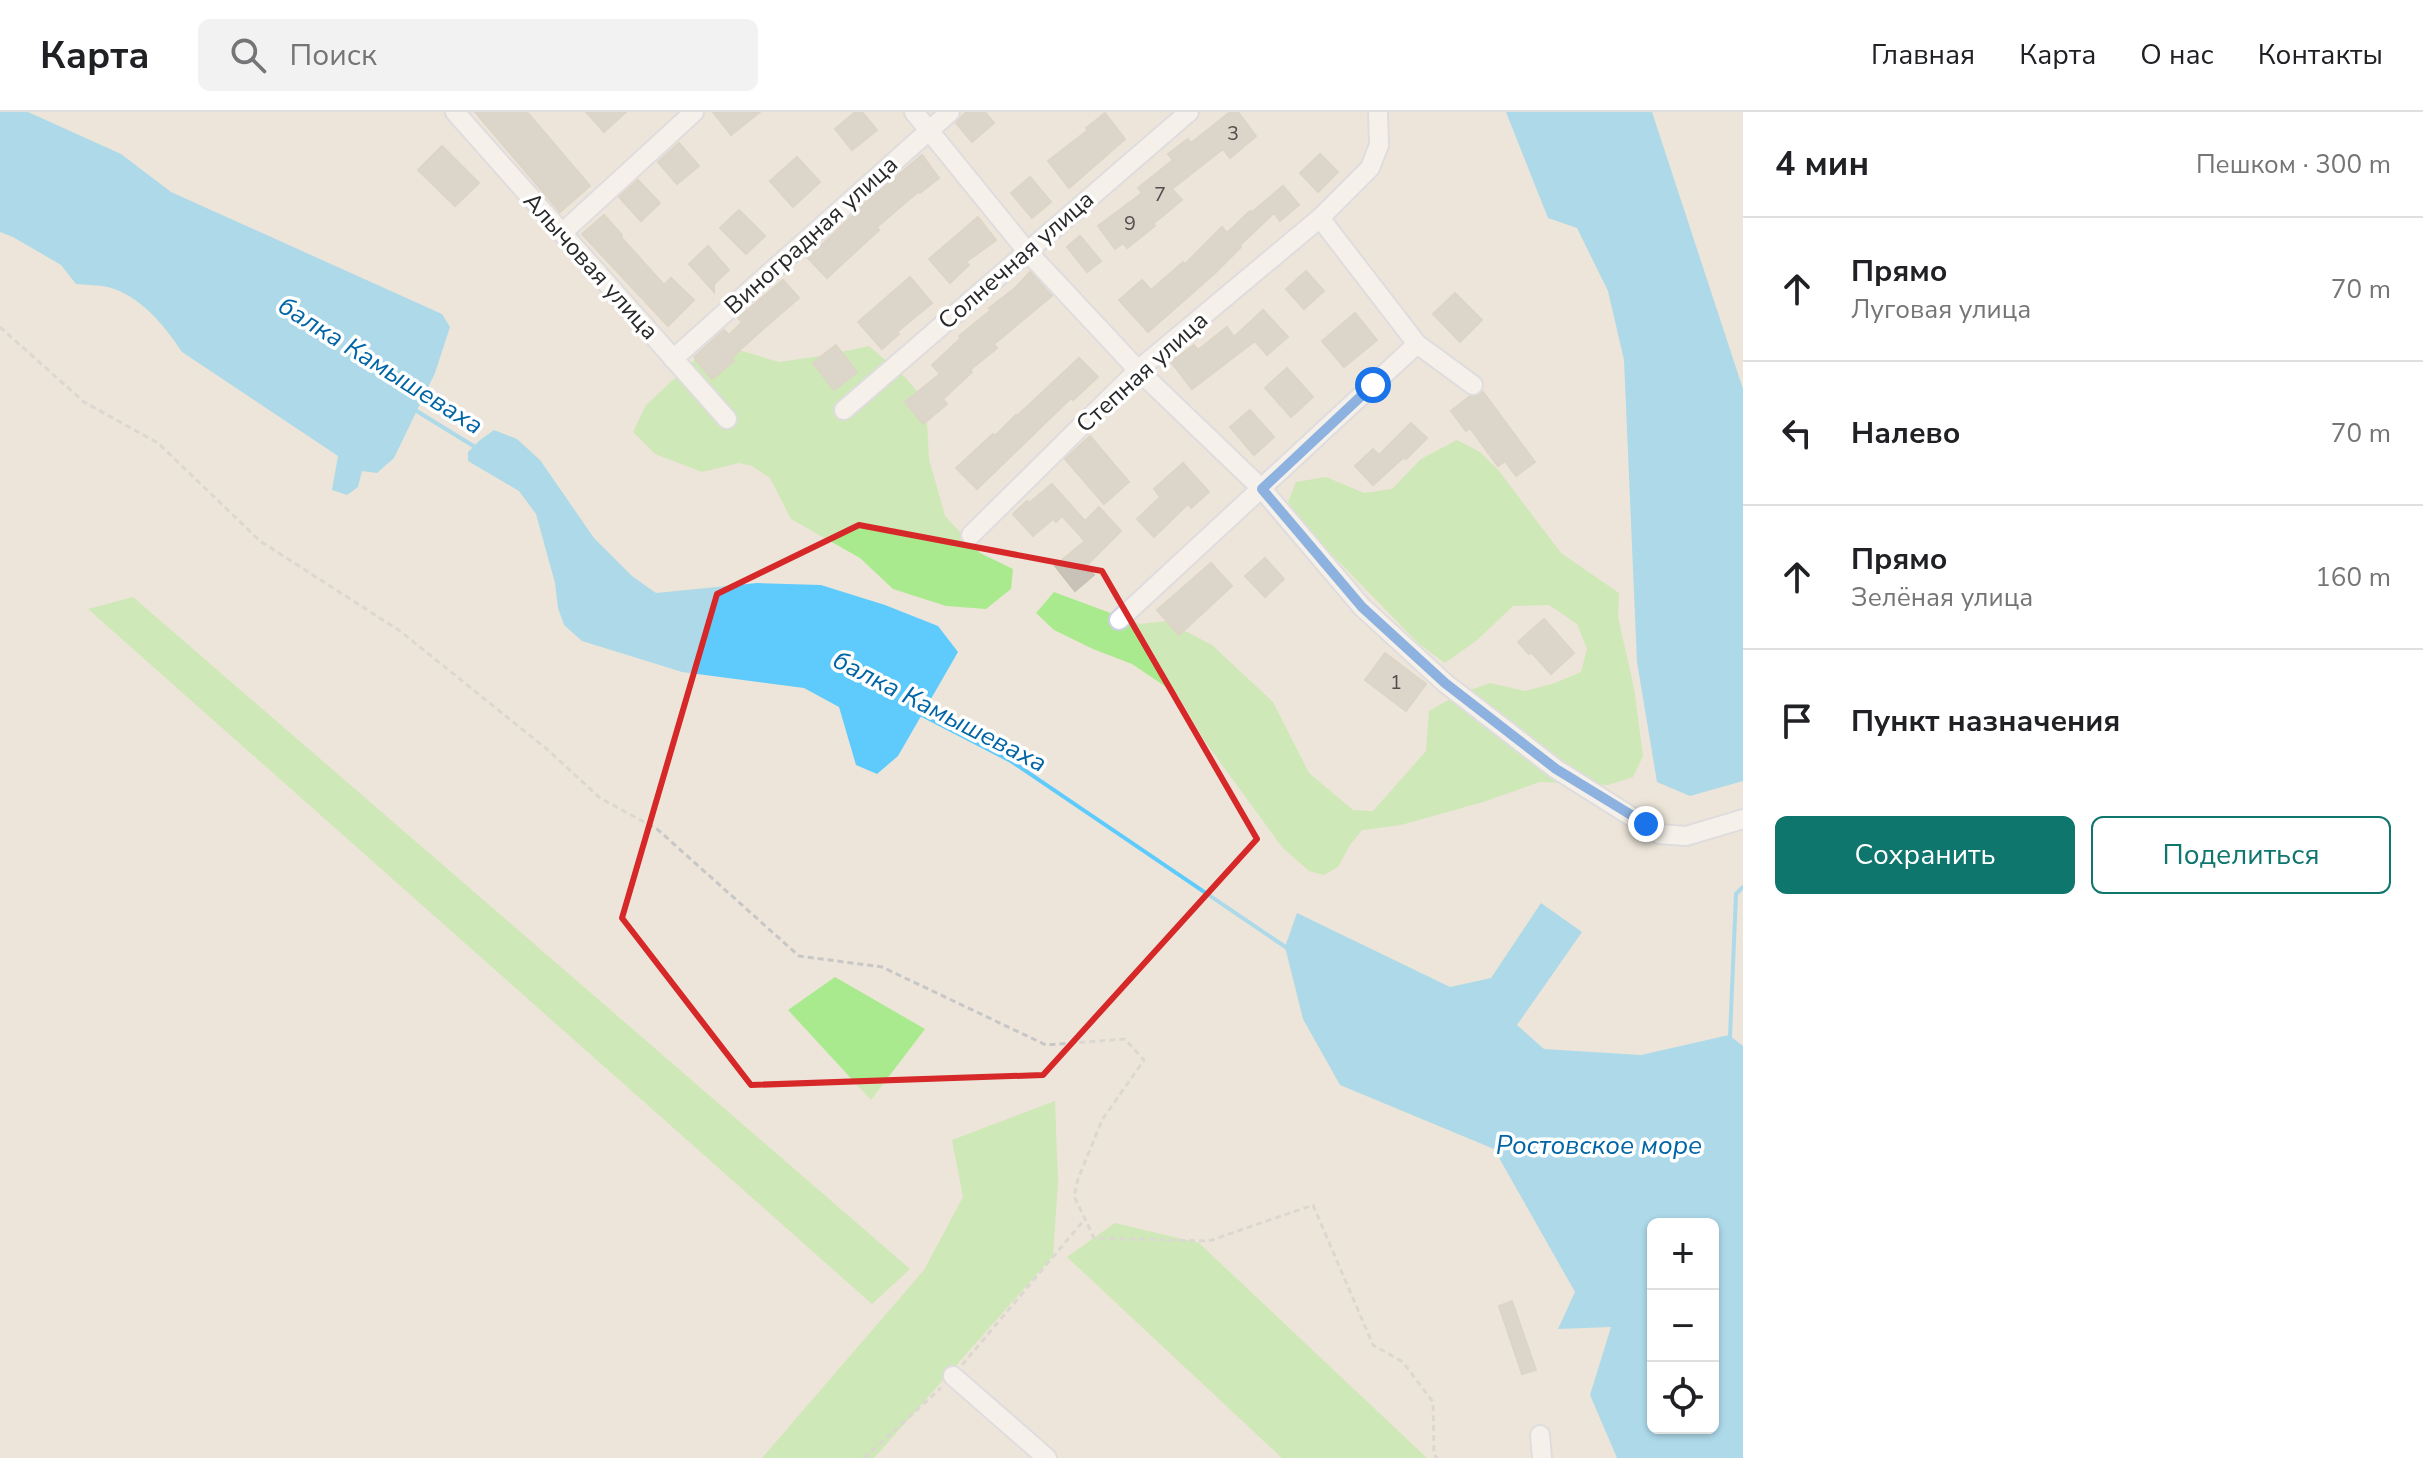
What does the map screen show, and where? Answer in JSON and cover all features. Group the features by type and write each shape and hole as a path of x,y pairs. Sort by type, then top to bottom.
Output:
{"street":[{"name":"Алычовая улица","path":"455,112 727,419"},
{"path":"562,233 694,112"},
{"path":"914,112 1026,250 1138,370 1262,489 1362,607 1445,683 1556,769 1659,834 1686,836 1743,819"},
{"name":"Виноградная улица","path":"673,359 950,112"},
{"name":"Солнечная улица","path":"844,410 1189,112"},
{"name":"Степная улица","path":"971,535 1138,370 1320,218 1370,168 1379,145 1378,112"},
{"path":"1320,218 1417,344 1473,385"},
{"path":"1119,620 1417,344"},
{"path":"953,1376 1047,1458"},
{"path":"1540,1435 1542,1458"}],"path":[{"path":"0,327 84,402 158,443 260,541 400,631 548,750 600,798 657,829 799,956 882,967 1046,1045 1125,1039 1144,1060 1102,1120 1074,1196 1094,1238 1209,1241 1313,1205 1373,1345 1403,1362 1433,1402 1434,1454 1437,1458"},
{"path":"864,1458 953,1376 1085,1219"}],"highlighted area":[{"path":"859,525 1102,571 1257,839 1043,1075 751,1085 622,918 717,594"}],"green space":[{"path":"869,346 905,377 926,402 929,459 945,516 980,553 1013,569 1011,589 986,609 946,606 893,589 860,558 791,519 770,478 752,466 739,463 702,472 655,454 633,432 646,405 703,352 732,348 779,362"},
{"path":"1457,440 1480,452 1499,471 1561,553 1619,593 1618,617 1634,688 1643,756 1633,777 1608,785 1540,782 1401,825 1362,830 1338,867 1324,875 1309,871 1282,847 1204,740 1178,695 1132,664 1054,630 1036,613 1054,592 1140,624 1166,621 1212,645 1273,702 1309,773 1353,810 1373,811 1426,751 1429,711 1459,694 1490,683 1525,691 1555,683 1581,672 1587,649 1577,624 1549,605 1513,606 1476,641 1445,663 1419,644 1308,530 1288,502 1296,482 1326,477 1364,493 1392,489 1421,459"},
{"path":"133,597 910,1269 872,1304 88,609"},
{"path":"835,977 925,1029 871,1100 788,1010"},
{"path":"1055,1101 1058,1182 1053,1256 874,1458 762,1458 924,1270 963,1197 952,1140"},
{"path":"1115,1223 1199,1243 1427,1458 1282,1458 1067,1257"}],"water":[{"path":"0,112 28,112 121,154 171,192 442,314 450,327 435,373 394,458 377,473 362,471 358,487 347,495 332,490 338,456 182,352 159,322 131,297 108,287 76,284 61,265 0,232"},
{"path":"1506,112 1652,112 1743,389 1743,781 1690,796 1657,782 1637,662 1624,360 1608,291 1577,228 1548,218"},
{"path":"494,430 517,439 540,460 594,538 632,576 656,593 757,583 821,585 938,626 958,652 898,756 877,774 856,765 839,707 804,688 682,672 582,641 564,625 536,514 519,491 468,461 468,452"},
{"name":"Ростовское море","path":"1541,903 1582,932 1517,1025 1544,1049 1641,1055 1729,1035 1743,1046 1743,1458 1617,1458 1590,1395 1611,1327 1558,1329 1575,1292 1494,1149 1340,1085 1303,1019 1285,947 1297,913 1450,987 1491,978"}],"building":[{"path":"475,112 527,112 590,186 560,212"},
{"path":"586,112 626,112 604,132"},
{"path":"713,112 760,112 731,135"},
{"path":"855,112 862,112 877,130 852,150 835,129"},
{"path":"966,112 985,112 994,123 972,142 956,123"},
{"path":"1230,112 1238,112 1256,136 1230,158 1223,149 1172,189 1182,200 1127,248 1123,243 1115,249 1098,226 1142,193 1138,188 1173,160 1168,154 1188,139 1191,143"},
{"path":"1105,113 1125,139 1069,188 1048,161"},
{"path":"679,143 699,166 677,184 658,162"},
{"path":"442,146 479,183 455,206 418,170"},
{"path":"1320,154 1338,172 1318,192 1300,173"},
{"path":"922,155 939,178 877,227 879,230 827,278 808,258"},
{"path":"797,157 820,182 793,207 770,181"},
{"path":"1030,177 1051,202 1032,218 1011,193"},
{"path":"638,180 660,203 641,221 619,197"},
{"path":"1283,186 1299,205 1280,221 1274,213 1214,274 1148,332 1119,300 1142,280 1151,290 1183,262 1185,264 1222,227 1227,233"},
{"path":"739,210 765,236 746,254 720,228"},
{"path":"604,215 664,285 671,278 694,300 668,326 582,234"},
{"path":"978,217 996,240 966,262 969,265 950,283 929,259"},
{"path":"1080,236 1101,261 1087,272 1067,247"},
{"path":"708,246 729,270 714,284 714,292 689,264"},
{"path":"1306,271 1324,291 1304,309 1286,289"},
{"path":"1030,272 1052,296 994,344 997,348 970,370 972,372 943,399 947,404 923,424 905,402 940,374 932,365 961,338 959,336"},
{"path":"910,277 932,303 882,349 858,322"},
{"path":"783,280 799,298 731,358 734,361 712,379 694,357 724,330 729,335 742,322 738,318"},
{"path":"1455,293 1482,320 1460,342 1433,314"},
{"path":"1263,310 1288,337 1267,355 1255,341 1192,389 1171,362 1194,345 1198,350 1227,327 1234,337"},
{"path":"1355,313 1377,340 1344,367 1322,341"},
{"path":"836,345 857,372 834,390 813,363"},
{"path":"1079,358 1098,377 1073,400 1071,398 977,489 956,468"},
{"path":"1287,368 1313,397 1291,417 1265,388"},
{"path":"1483,392 1535,462 1516,476 1505,461 1498,466 1470,428 1466,431 1451,411 1470,396"},
{"path":"1250,410 1274,437 1254,455 1230,427"},
{"path":"1411,423 1427,438 1373,485 1355,466 1373,449 1379,455"},
{"path":"1090,436 1129,482 1104,504 1065,459"},
{"path":"1183,463 1209,492 1191,508 1188,504 1154,537 1137,519 1160,497 1154,489"},
{"path":"1052,484 1085,521 1099,507 1121,531 1086,566 1094,575 1075,591 1055,566 1085,541 1062,516 1056,522 1053,519 1033,536 1013,514"},
{"path":"1265,558 1284,579 1265,597 1245,576"},
{"path":"1211,563 1232,586 1179,635 1157,610"},
{"path":"1544,619 1574,653 1551,674 1518,642"},
{"path":"1385,653 1426,684 1406,711 1365,680"},
{"path":"1512,1301 1536,1370 1522,1374 1499,1306"}],"waterway":[{"name":"балка Камышеваха","path":"415,410 475,447"},
{"name":"балка Камышеваха","path":"920,714 1011,761 1287,948"},
{"path":"1730,1037 1736,894 1743,887"}],"route":[{"path":"1373,385 1262,489 1362,607 1445,683 1556,769 1646,824"}]}
